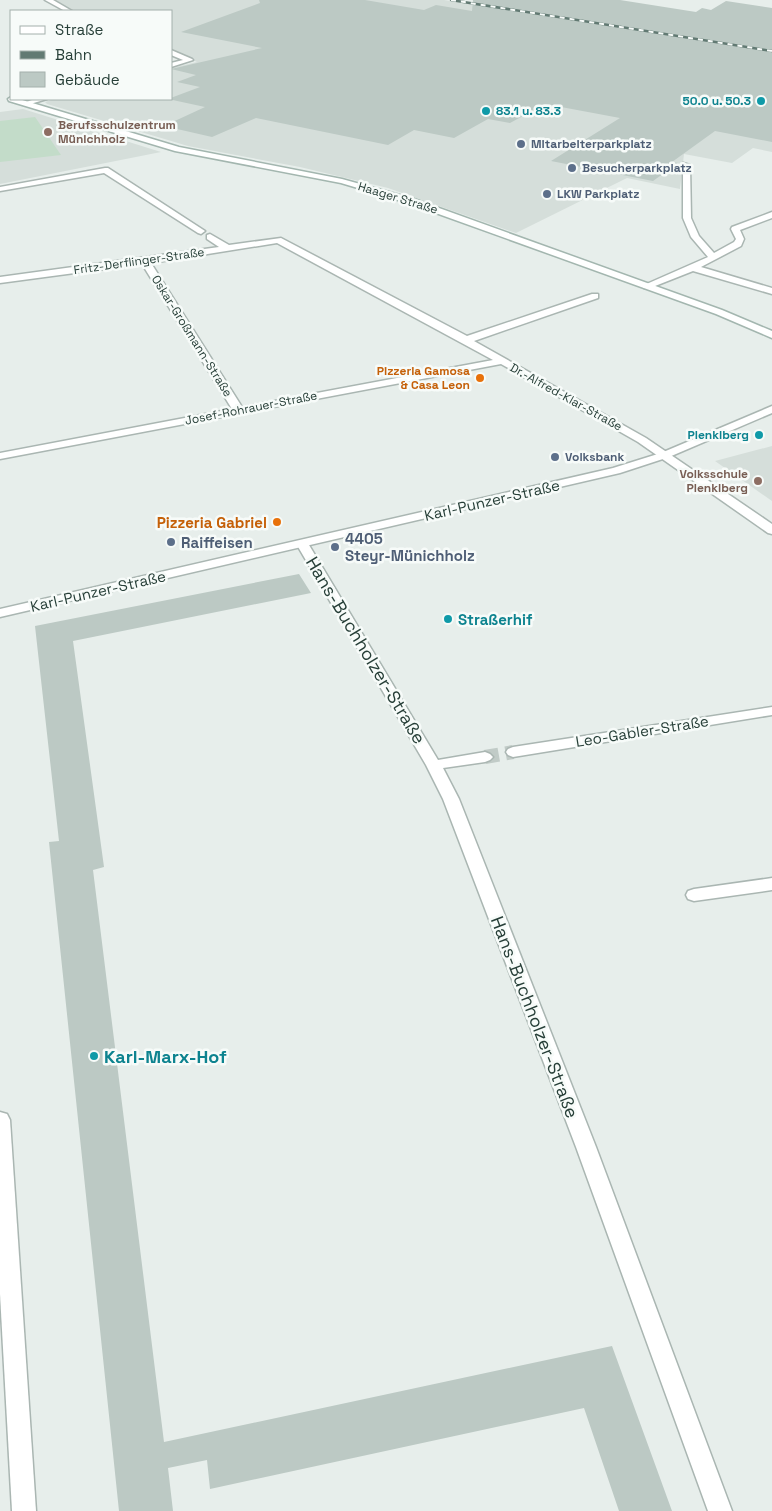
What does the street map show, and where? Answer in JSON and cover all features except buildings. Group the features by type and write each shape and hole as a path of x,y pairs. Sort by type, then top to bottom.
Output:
{"street":[{"path":"48,0 60,4 69,10"},
{"path":"172,52 190,60 172,65"},
{"name":"Haager Straße","path":"17,100 178,149 314,175 370,188 450,214 719,312 772,335"},
{"path":"28,103 39,100"},
{"path":"686,165 687,218 695,237 712,256"},
{"path":"0,189 105,170 201,231"},
{"path":"647,286 693,268 712,256 738,244 740,239 735,229 772,215"},
{"path":"210,236 227,248"},
{"name":"Fritz-Derflinger-Straße","path":"0,280 144,262 278,240"},
{"name":"Dr.-Alfred-Klar-Straße","path":"278,240 466,340 665,455"},
{"name":"Oskar-Großmann-Straße","path":"144,262 239,411"},
{"path":"693,268 772,291"},
{"path":"466,340 595,296"},
{"name":"Josef-Rohrauer-Straße","path":"0,456 502,361"},
{"name":"Karl-Punzer-Straße","path":"0,613 303,545 616,471 665,455 772,410"},
{"path":"665,455 772,530"},
{"name":"Hans-Buchholzer-Straße","path":"303,545 434,765 451,799 586,1147 720,1511"},
{"name":"Leo-Gabler-Straße","path":"513,752 772,711"},
{"path":"434,765 485,757"},
{"path":"694,895 772,884"},
{"path":"0,1120 5,1269 24,1511"}],"shaded area":[{"path":"54,0 444,0 772,52 772,152 753,148 732,163 684,154 680,189 627,178 516,233 388,188 300,167 188,146 47,104 45,102 51,100 172,100 172,68 197,62 172,50 172,10 72,10"},
{"name":"Berufsschulzentrum Münichholz","path":"23,109 161,152 0,184 0,112"},
{"name":"Volksschule Plenklberg","path":"772,446 772,501 715,461"}],"green space":[{"path":"35,117 61,155 0,162 0,121"}],"tunnel":[{"path":"485,757 513,752"}],"railway":[{"path":"451,0 772,51"}],"place":[{"name":"50.0 u. 50.3","path":"761,101"},
{"name":"83.1 u. 83.3","path":"486,111"},
{"name":"Berufsschulzentrum Münichholz","path":"48,132"},
{"name":"Mitarbeiterparkplatz","path":"521,144"},
{"name":"Besucherparkplatz","path":"572,168"},
{"name":"LKW Parkplatz","path":"547,194"},
{"name":"Pizzeria Gamosa & Casa Leon","path":"480,378"},
{"name":"Plenklberg","path":"759,435"},
{"name":"Volksbank","path":"555,457"},
{"name":"Volksschule Plenklberg","path":"758,481"},
{"name":"Pizzeria Gabriel","path":"277,522"},
{"name":"Raiffeisen","path":"171,542"},
{"name":"4405 Steyr-Münichholz","path":"335,547"},
{"name":"Straßerhif","path":"448,619"},
{"name":"Karl-Marx-Hof","path":"94,1056"}]}
